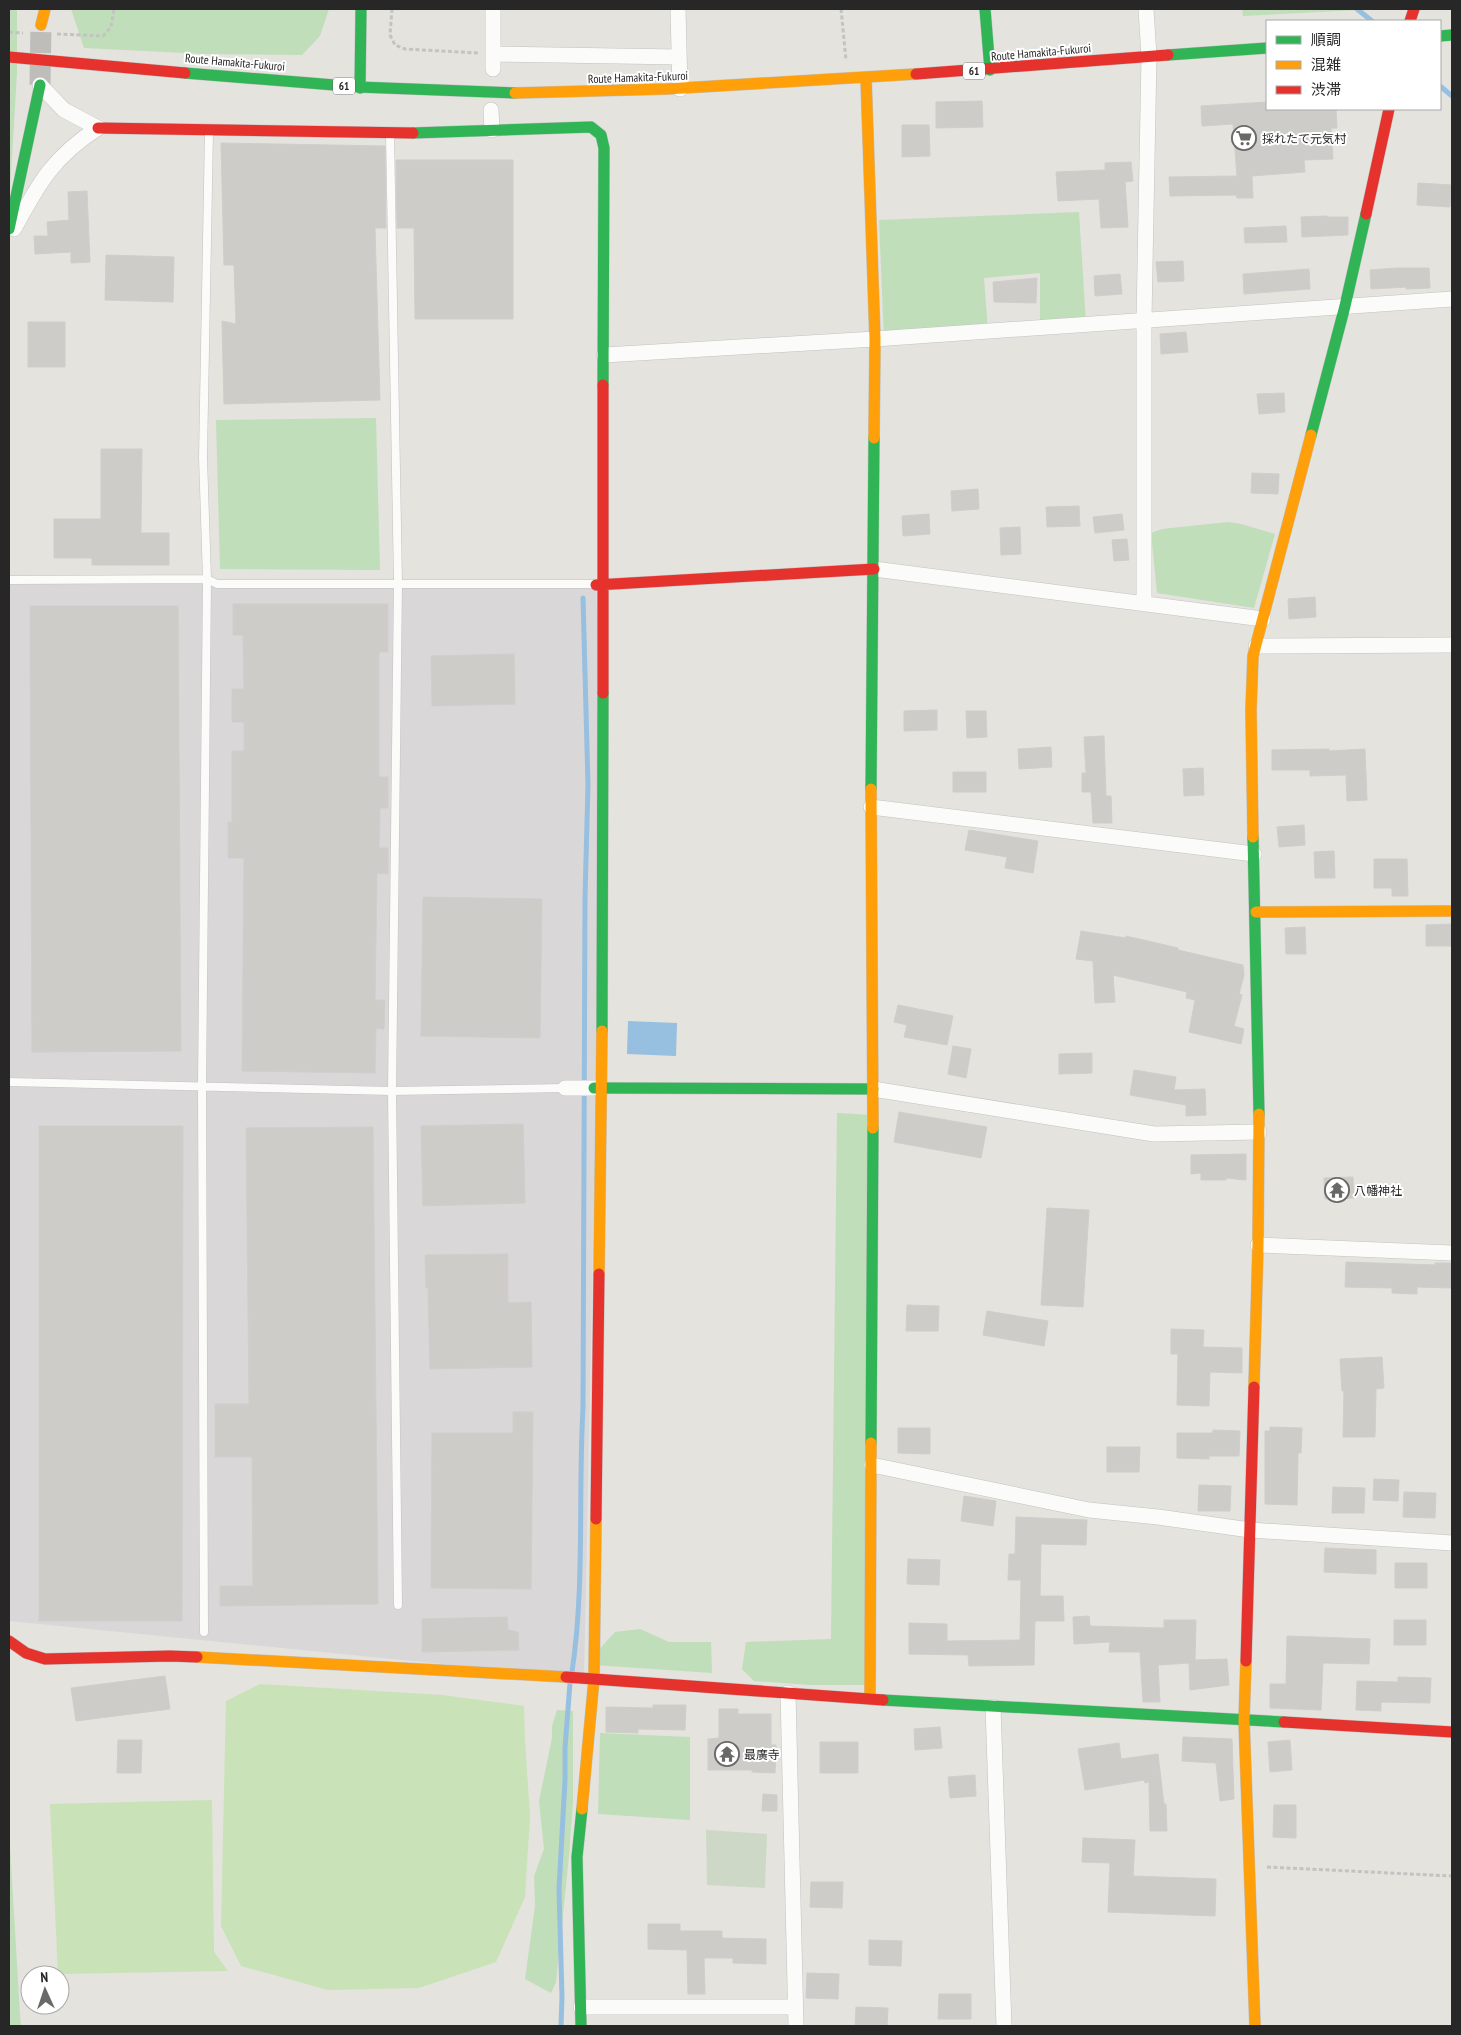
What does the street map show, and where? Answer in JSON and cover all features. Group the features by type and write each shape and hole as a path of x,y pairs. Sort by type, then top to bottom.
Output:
{"street":[{"path":"40,9 41,25 45,9"},
{"name":"61","path":"360,88 361,9"},
{"path":"493,9 493,69"},
{"path":"678,9 680,89"},
{"path":"985,9 990,70"},
{"path":"1144,603 1144,319 1149,56 1146,9"},
{"name":"Route Hamakita-Fukuroi","path":"9,57 360,88 478,92 680,89 990,70 1266,48"},
{"path":"494,54 679,57"},
{"path":"866,78 875,339 871,807 872,1465 870,1699"},
{"path":"40,85 64,110 98,128 390,134 591,127 601,135 604,148 604,355 600,584 598,1089 589,1679 578,1857 581,2026"},
{"path":"9,229 40,85"},
{"path":"491,110 492,130"},
{"path":"1255,2026 1244,1720 1260,1132 1251,710 1253,656 1345,306 1389,110"},
{"path":"9,239 40,182 76,142 98,128"},
{"path":"604,355 875,339 1452,299"},
{"path":"600,584 874,569 1262,619"},
{"path":"1256,646 1452,645"},
{"path":"871,807 1254,854"},
{"path":"1256,912 1452,911"},
{"path":"565,1088 872,1089 1154,1134 1260,1132"},
{"path":"1258,1245 1452,1253"},
{"path":"872,1465 1089,1510 1158,1517 1250,1530 1452,1543"},
{"path":"9,1641 26,1653 45,1659 170,1656 547,1676 870,1699 1452,1732"},
{"path":"788,1693 796,2026"},
{"path":"993,1706 1004,2026"},
{"path":"582,2007 795,2008"}],"lane":[{"path":"204,1632 202,1087 207,579 202,457 209,131"},
{"path":"390,134 398,583 392,1092 398,1605"},
{"path":"9,580 207,579 217,584 600,584"},
{"path":"9,1082 392,1092 565,1088"}],"path":[{"path":"56,34 103,36 112,27 114,9"},
{"path":"392,9 390,35 395,45 405,49 494,54"},
{"path":"841,9 848,79"},
{"path":"9,32 28,33"},
{"path":"1249,1866 1452,1876"}],"shaded area":[{"path":"9,580 596,585 603,765 584,1678 9,1621"}],"green space":[{"path":"9,9 17,9 17,73 9,207"},
{"path":"71,9 329,9 320,36 302,55 204,54 84,48"},
{"path":"1242,9 1380,9 1243,16"},
{"path":"1079,212 1086,323 1040,320 1040,273 984,278 988,331 884,338 879,220"},
{"path":"376,418 380,570 220,569 216,420"},
{"path":"1228,522 1275,534 1254,608 1157,593 1151,533 1162,529"},
{"path":"837,1113 873,1115 871,1685 811,1685 754,1681 742,1669 746,1642 831,1639"},
{"path":"640,1629 669,1642 711,1642 712,1673 594,1665 594,1655 615,1632"},
{"path":"260,1684 442,1695 524,1706 530,1816 525,1897 496,1962 419,1988 328,1990 241,1966 221,1926 226,1701"},
{"path":"557,1710 573,1711 573,1802 556,1982 551,1993 525,1979 535,1906 534,1876 544,1849 539,1801 552,1738 552,1726"},
{"path":"600,1733 690,1737 690,1820 598,1814"},
{"path":"212,1800 214,1952 228,1971 70,1974 70,1965 58,1965 50,1804"},
{"path":"9,1829 21,2026 9,2026"},
{"path":"706,1830 767,1834 765,1888 707,1885"}],"water":[{"path":"628,1021 677,1023 676,1056 627,1054"}],"building":[{"path":"982,101 983,127 936,128 936,102"},
{"path":"1266,102 1266,110 1336,110 1337,128 1331,128 1333,159 1304,160 1305,172 1252,176 1253,198 1237,198 1236,195 1170,196 1169,177 1237,176 1233,124 1202,126 1201,106"},
{"path":"902,125 929,125 930,156 902,157"},
{"path":"221,143 385,146 386,228 375,228 380,400 224,404 222,321 236,324 234,265 224,265"},
{"path":"396,160 513,160 513,319 415,319 414,228 397,228"},
{"path":"1131,162 1133,181 1125,182 1128,227 1101,228 1099,199 1058,201 1056,172 1105,170 1105,163"},
{"path":"1418,183 1452,185 1450,207 1417,205"},
{"path":"87,191 90,262 71,263 71,252 35,254 34,236 48,236 47,222 69,220 68,192"},
{"path":"1301,217 1348,217 1348,235 1302,237"},
{"path":"1286,226 1287,242 1245,243 1244,228"},
{"path":"106,255 174,257 173,302 105,300"},
{"path":"1183,261 1184,281 1158,282 1156,262"},
{"path":"1429,268 1430,288 1371,289 1370,270"},
{"path":"1309,269 1310,289 1244,294 1243,274"},
{"path":"1120,274 1122,294 1095,296 1094,276"},
{"path":"1037,278 1036,303 994,302 993,282"},
{"path":"28,322 65,322 65,367 28,367"},
{"path":"1186,332 1188,352 1161,354 1160,334"},
{"path":"1284,393 1285,412 1259,414 1257,394"},
{"path":"101,449 142,449 141,533 169,533 169,565 92,565 92,558 54,558 54,519 101,519"},
{"path":"1252,473 1279,474 1278,494 1251,493"},
{"path":"978,489 979,509 952,511 951,491"},
{"path":"1079,506 1080,526 1047,527 1046,507"},
{"path":"929,514 930,534 903,536 902,516"},
{"path":"1122,514 1124,530 1095,533 1093,517"},
{"path":"1020,527 1021,554 1001,555 1000,528"},
{"path":"1127,539 1129,560 1114,561 1112,540"},
{"path":"1315,597 1316,617 1289,619 1288,599"},
{"path":"233,604 388,604 388,652 379,652 379,777 388,777 388,808 380,808 379,848 388,848 388,874 377,873 375,1000 385,1000 384,1029 376,1028 375,1073 242,1071 244,858 228,858 228,822 232,822 232,751 244,751 244,722 232,722 232,689 244,689 243,635 233,635"},
{"path":"30,606 178,606 181,1051 32,1052"},
{"path":"514,654 515,704 432,706 431,656"},
{"path":"937,710 937,730 904,731 904,711"},
{"path":"966,711 986,711 987,737 967,738"},
{"path":"1104,736 1106,796 1111,796 1112,823 1093,823 1091,792 1082,792 1082,773 1086,773 1084,737"},
{"path":"1051,747 1052,767 1019,769 1018,749"},
{"path":"1329,749 1329,751 1365,749 1367,800 1347,801 1346,775 1310,776 1310,770 1272,770 1272,750"},
{"path":"1203,768 1204,795 1184,796 1183,769"},
{"path":"953,772 986,772 986,792 953,792"},
{"path":"1304,825 1305,845 1279,847 1277,827"},
{"path":"969,830 1038,841 1033,873 1005,868 1007,857 965,850"},
{"path":"1334,851 1335,878 1315,878 1314,852"},
{"path":"1374,859 1407,859 1408,896 1392,896 1392,888 1374,888"},
{"path":"423,897 542,899 540,1038 421,1036"},
{"path":"1452,924 1452,946 1426,946 1426,925"},
{"path":"1305,927 1306,954 1286,954 1285,928"},
{"path":"1081,931 1126,938 1126,936 1243,965 1244,975 1239,994 1242,995 1234,1026 1244,1029 1241,1044 1189,1032 1195,1000 1186,998 1187,992 1113,975 1115,1002 1095,1003 1093,961 1076,959"},
{"path":"898,1005 953,1016 947,1045 904,1037 907,1025 894,1022"},
{"path":"953,1046 971,1049 966,1078 948,1074"},
{"path":"1092,1053 1092,1073 1059,1074 1059,1054"},
{"path":"1134,1070 1176,1077 1174,1090 1205,1089 1206,1115 1186,1116 1186,1105 1130,1095"},
{"path":"899,1112 987,1127 981,1158 894,1142"},
{"path":"523,1124 525,1203 423,1206 421,1126"},
{"path":"39,1126 183,1126 182,1621 39,1621"},
{"path":"373,1127 378,1604 220,1606 220,1586 253,1586 252,1457 215,1457 215,1404 249,1404 246,1128"},
{"path":"1246,1154 1246,1180 1226,1178 1226,1180 1201,1180 1201,1173 1191,1174 1191,1155"},
{"path":"1353,1177 1354,1198 1325,1199 1324,1178"},
{"path":"1047,1208 1089,1210 1083,1307 1041,1305"},
{"path":"508,1254 508,1303 531,1302 532,1367 430,1369 428,1288 426,1288 425,1255"},
{"path":"1346,1262 1435,1265 1435,1263 1452,1263 1452,1288 1417,1287 1417,1294 1392,1293 1392,1288 1345,1287"},
{"path":"907,1305 939,1306 938,1331 906,1331"},
{"path":"987,1311 1048,1321 1044,1346 983,1335"},
{"path":"1171,1329 1204,1330 1203,1347 1242,1348 1242,1373 1210,1372 1209,1406 1177,1405 1178,1354 1171,1354"},
{"path":"1382,1357 1384,1388 1376,1389 1375,1437 1343,1437 1344,1391 1342,1391 1340,1359"},
{"path":"513,1412 533,1412 531,1589 431,1588 432,1433 513,1433"},
{"path":"1270,1427 1302,1428 1301,1453 1298,1453 1297,1505 1265,1504 1265,1431 1270,1431"},
{"path":"898,1428 930,1428 930,1454 898,1453"},
{"path":"1213,1430 1240,1431 1239,1456 1209,1456 1209,1459 1177,1458 1177,1433 1213,1433"},
{"path":"1107,1447 1140,1447 1139,1472 1107,1472"},
{"path":"1374,1479 1399,1480 1398,1501 1373,1500"},
{"path":"1199,1485 1231,1486 1230,1511 1198,1511"},
{"path":"1333,1487 1365,1488 1364,1513 1332,1513"},
{"path":"1404,1492 1436,1493 1435,1518 1403,1517"},
{"path":"964,1496 996,1501 993,1526 961,1521"},
{"path":"1016,1517 1087,1520 1086,1545 1041,1544 1040,1596 1063,1596 1064,1621 1035,1621 1034,1665 969,1666 968,1655 909,1654 909,1623 947,1624 947,1641 1020,1640 1021,1580 1008,1580 1009,1554 1015,1554"},
{"path":"1325,1548 1376,1550 1376,1574 1324,1572"},
{"path":"908,1559 940,1560 939,1585 907,1584"},
{"path":"1395,1563 1427,1563 1427,1588 1395,1588"},
{"path":"1089,1616 1090,1626 1164,1628 1164,1620 1196,1620 1195,1660 1227,1659 1229,1685 1190,1690 1189,1663 1158,1665 1160,1702 1143,1702 1140,1652 1109,1652 1110,1642 1074,1644 1073,1617"},
{"path":"507,1617 508,1630 518,1632 519,1650 422,1652 422,1619"},
{"path":"1394,1620 1426,1620 1426,1645 1394,1645"},
{"path":"1287,1636 1370,1639 1369,1664 1323,1663 1321,1710 1270,1708 1270,1684 1286,1684"},
{"path":"165,1676 170,1709 76,1721 71,1688"},
{"path":"1398,1677 1431,1678 1430,1703 1381,1702 1381,1711 1356,1710 1357,1681 1398,1682"},
{"path":"653,1705 686,1705 685,1730 638,1729 638,1733 606,1732 606,1707 653,1708"},
{"path":"719,1709 738,1709 738,1714 771,1714 771,1745 776,1745 775,1773 752,1772 752,1770 708,1770 708,1739 719,1738"},
{"path":"940,1727 942,1748 915,1750 914,1729"},
{"path":"1183,1737 1232,1739 1234,1799 1220,1801 1216,1763 1182,1761"},
{"path":"118,1740 142,1740 141,1773 117,1773"},
{"path":"1290,1740 1292,1770 1270,1772 1268,1742"},
{"path":"820,1742 858,1742 858,1773 820,1773"},
{"path":"1119,1743 1121,1759 1158,1754 1164,1804 1166,1804 1167,1831 1150,1831 1149,1782 1145,1783 1144,1780 1085,1790 1078,1749"},
{"path":"975,1775 976,1796 950,1798 948,1777"},
{"path":"763,1794 777,1795 777,1811 762,1811"},
{"path":"1274,1805 1296,1805 1296,1838 1273,1837"},
{"path":"1083,1838 1135,1840 1133,1876 1216,1879 1215,1916 1108,1912 1110,1863 1082,1862"},
{"path":"811,1882 843,1882 842,1908 810,1907"},
{"path":"648,1924 680,1924 680,1931 722,1931 722,1938 766,1939 766,1964 733,1963 733,1958 704,1958 705,1994 688,1994 687,1950 648,1949"},
{"path":"869,1940 902,1941 901,1966 869,1965"},
{"path":"807,1973 839,1974 838,1999 806,1998"},
{"path":"939,1994 971,1994 971,2019 938,2019"},
{"path":"856,2007 888,2008 887,2026 855,2026"}],"waterway":[{"path":"1357,9 1371,20"},
{"path":"1441,87 1452,96"},
{"path":"572,1672 580,1573 583,1408 585,897 588,785 583,598"},
{"path":"561,2026 559,1889 565,1748 570,1683"}],"tunnel":[{"path":"40,85 41,25"}],"traffic: fast":[{"path":"360,88 361,9"},
{"path":"985,9 990,70"},
{"path":"1441,36 1452,35"},
{"path":"1168,55 1266,48"},
{"path":"185,73 359,87 515,93"},
{"path":"9,229 40,85"},
{"path":"413,133 591,127 601,135 604,148 603,385"},
{"path":"1311,435 1345,306 1366,214"},
{"path":"871,789 874,438"},
{"path":"602,1031 603,693"},
{"path":"1253,837 1259,1114"},
{"path":"594,1088 873,1089"},
{"path":"871,1443 873,1128"},
{"path":"883,1700 1284,1722"},
{"path":"581,2026 577,1857 582,1809"}],"traffic: slow":[{"path":"41,25 45,9"},
{"path":"515,93 666,89 916,74"},
{"path":"866,78 875,339 874,438"},
{"path":"1253,837 1251,710 1253,656 1311,435"},
{"path":"871,789 873,1128"},
{"path":"1256,912 1452,911"},
{"path":"599,1274 602,1031"},
{"path":"1254,1387 1259,1114"},
{"path":"870,1699 871,1443"},
{"path":"582,1809 594,1679 596,1519"},
{"path":"197,1657 566,1677"},
{"path":"1246,1661 1244,1720 1255,2026"}],"traffic: jam":[{"path":"1410,20 1414,9"},
{"path":"916,74 1168,55"},
{"path":"9,57 185,73"},
{"path":"1366,214 1389,110"},
{"path":"98,128 413,133"},
{"path":"603,385 603,693"},
{"path":"596,585 874,569"},
{"path":"596,1519 599,1274"},
{"path":"1246,1661 1254,1387"},
{"path":"9,1641 26,1653 45,1659 197,1657"},
{"path":"566,1677 883,1700"},
{"path":"1284,1722 1452,1732"}],"place":[{"name":"採れたて元気村","path":"1244,138"},
{"name":"八幡神社","path":"1337,1190"},
{"name":"最廣寺","path":"727,1754"}]}
